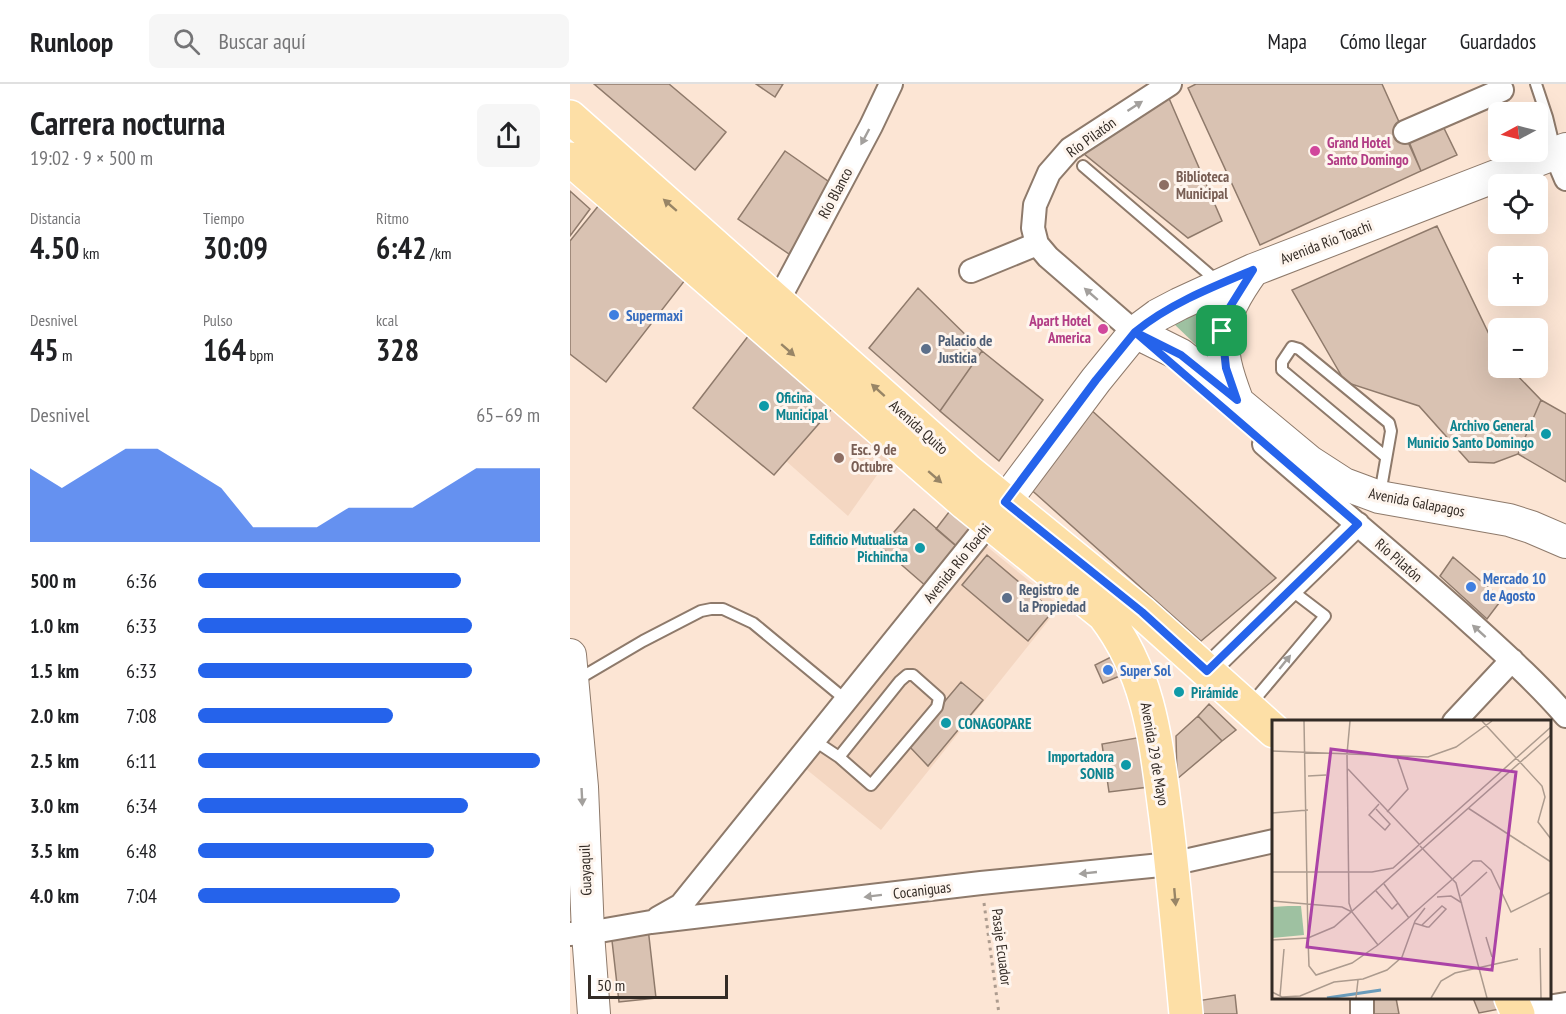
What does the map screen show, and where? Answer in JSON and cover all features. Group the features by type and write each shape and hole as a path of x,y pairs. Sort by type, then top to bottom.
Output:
{"main road":[{"name":"Avenida Quito","path":"570,117 710,268 769,306 997,513"},
{"name":"Avenida Quito","path":"570,159 687,241 997,513 1142,612 1258,717"},
{"name":"Avenida 29 de Mayo","path":"997,513 1104,615 1131,657 1149,708 1155,738 1172,864 1186,1014"},
{"path":"1155,738 1155,704 1152,686 1119,615 1230,701 1258,717"}],"street":[{"name":"Río Blanco","path":"769,306 871,126 891,84"},
{"name":"Río Pilatón","path":"1170,84 1070,149 1048,173 1035,205 1033,228 1037,244 1048,257 1512,660 1544,690 1566,716"},
{"path":"1405,132 1502,90"},
{"name":"Avenida Río Toachi","path":"651,922 681,905 997,513 1096,380 1135,332 1158,315 1253,270 1562,160"},
{"path":"971,271 1037,244"},
{"path":"1237,400 1226,368 1222,331 1228,310 1253,270"},
{"name":"Avenida Galapagos","path":"1135,332 1181,355 1269,428 1344,484 1379,497 1509,520 1531,526 1566,542"},
{"path":"1207,671 1358,524"},
{"path":"1456,720 1512,660"},
{"name":"Guayaquil","path":"571,669 582,787 579,933 594,1014"},
{"name":"Cocaniguas","path":"579,933 651,922 981,883 1172,864 1272,841"},
{"path":"1513,1009 1566,1004"}],"lane":[{"path":"1536,84 1562,160"},
{"path":"1083,166 1220,284"},
{"path":"1379,497 1391,431 1387,420 1299,349 1292,347 1282,362 1281,370 1386,457"},
{"path":"1258,717 1325,616 1292,590"},
{"path":"571,669 643,641 701,611 723,609 753,623 846,700"},
{"path":"815,741 839,757 871,785 937,707 939,698 913,675 907,675 839,757"}],"path":[{"name":"Pasaje Ecuador","path":"981,883 999,1014"}],"shaded area":[{"name":"Esc. 9 de Octubre","path":"838,404 892,454 848,516 786,461"},
{"path":"985,545 1060,606 881,830 806,769"}],"green space":[{"path":"1215,303 1211,318 1221,376 1195,344 1173,323"}],"building":[{"path":"594,84 669,84 726,132 695,170"},
{"path":"756,84 783,84 775,97"},
{"name":"Grand Hotel Santo Domingo","path":"1196,84 1382,84 1421,171 1260,245 1188,88"},
{"name":"Biblioteca Municipal","path":"1168,96 1222,221 1188,238 1078,149"},
{"path":"1440,120 1457,155 1421,171 1405,132"},
{"path":"785,151 835,186 789,254 738,219"},
{"path":"570,191 590,209 570,236"},
{"name":"Supermaxi","path":"599,205 689,275 606,382 570,354 570,241"},
{"path":"1437,226 1488,332 1488,378 1520,378 1541,400 1518,454 1494,463 1469,462 1419,406 1345,382 1292,290"},
{"name":"Palacio de Justicia","path":"918,288 982,351 940,411 869,348"},
{"name":"Oficina Municipal","path":"752,331 837,403 774,475 693,408"},
{"path":"982,351 1043,400 999,461 940,411"},
{"name":"Archivo General Municio Santo Domingo","path":"1541,400 1566,414 1566,482 1518,454"},
{"path":"1089,408 1276,578 1201,641 1027,486"},
{"path":"956,503 977,520 956,546 936,529"},
{"name":"Edificio Mutualista Pichincha","path":"914,509 960,549 927,587 881,547"},
{"name":"Registro de la Propiedad","path":"987,555 1053,611 1028,641 962,585"},
{"name":"Mercado 10 de Agosto","path":"1453,557 1502,599 1487,619 1440,576"},
{"name":"Super Sol","path":"1113,656 1122,675 1103,683 1095,665"},
{"name":"CONAGOPARE","path":"961,682 983,700 928,766 908,745"},
{"path":"1209,704 1236,730 1222,741 1198,716"},
{"path":"1198,716 1222,741 1177,779 1176,736"},
{"name":"Importadora SONIB","path":"1142,737 1149,787 1109,792 1102,744"},
{"path":"648,928 656,998 619,1002 611,932"},
{"path":"1235,995 1237,1014 1192,1014 1190,1002"},
{"path":"1364,999 1396,999 1399,1014 1366,1014"},
{"path":"1473,999 1507,999 1510,1007 1479,1013"}],"place":[{"name":"Grand Hotel Santo Domingo","path":"1315,151"},
{"name":"Biblioteca Municipal","path":"1164,185"},
{"name":"Supermaxi","path":"614,315"},
{"name":"Apart Hotel America","path":"1103,329"},
{"name":"Palacio de Justicia","path":"926,349"},
{"name":"Oficina Municipal","path":"764,406"},
{"name":"Archivo General Municio Santo Domingo","path":"1546,434"},
{"name":"Esc. 9 de Octubre","path":"839,458"},
{"name":"Edificio Mutualista Pichincha","path":"920,548"},
{"name":"Mercado 10 de Agosto","path":"1471,587"},
{"name":"Registro de la Propiedad","path":"1007,598"},
{"name":"Super Sol","path":"1108,670"},
{"name":"Pirámide","path":"1179,692"},
{"name":"CONAGOPARE","path":"946,723"},
{"name":"Importadora SONIB","path":"1126,765"}],"route":[{"path":"1222,331 1226,368 1237,400 1181,355 1135,332 1096,380 1005,502 1142,612 1207,671 1358,524 1135,332 1158,315 1253,270 1228,310 1222,331"}]}
